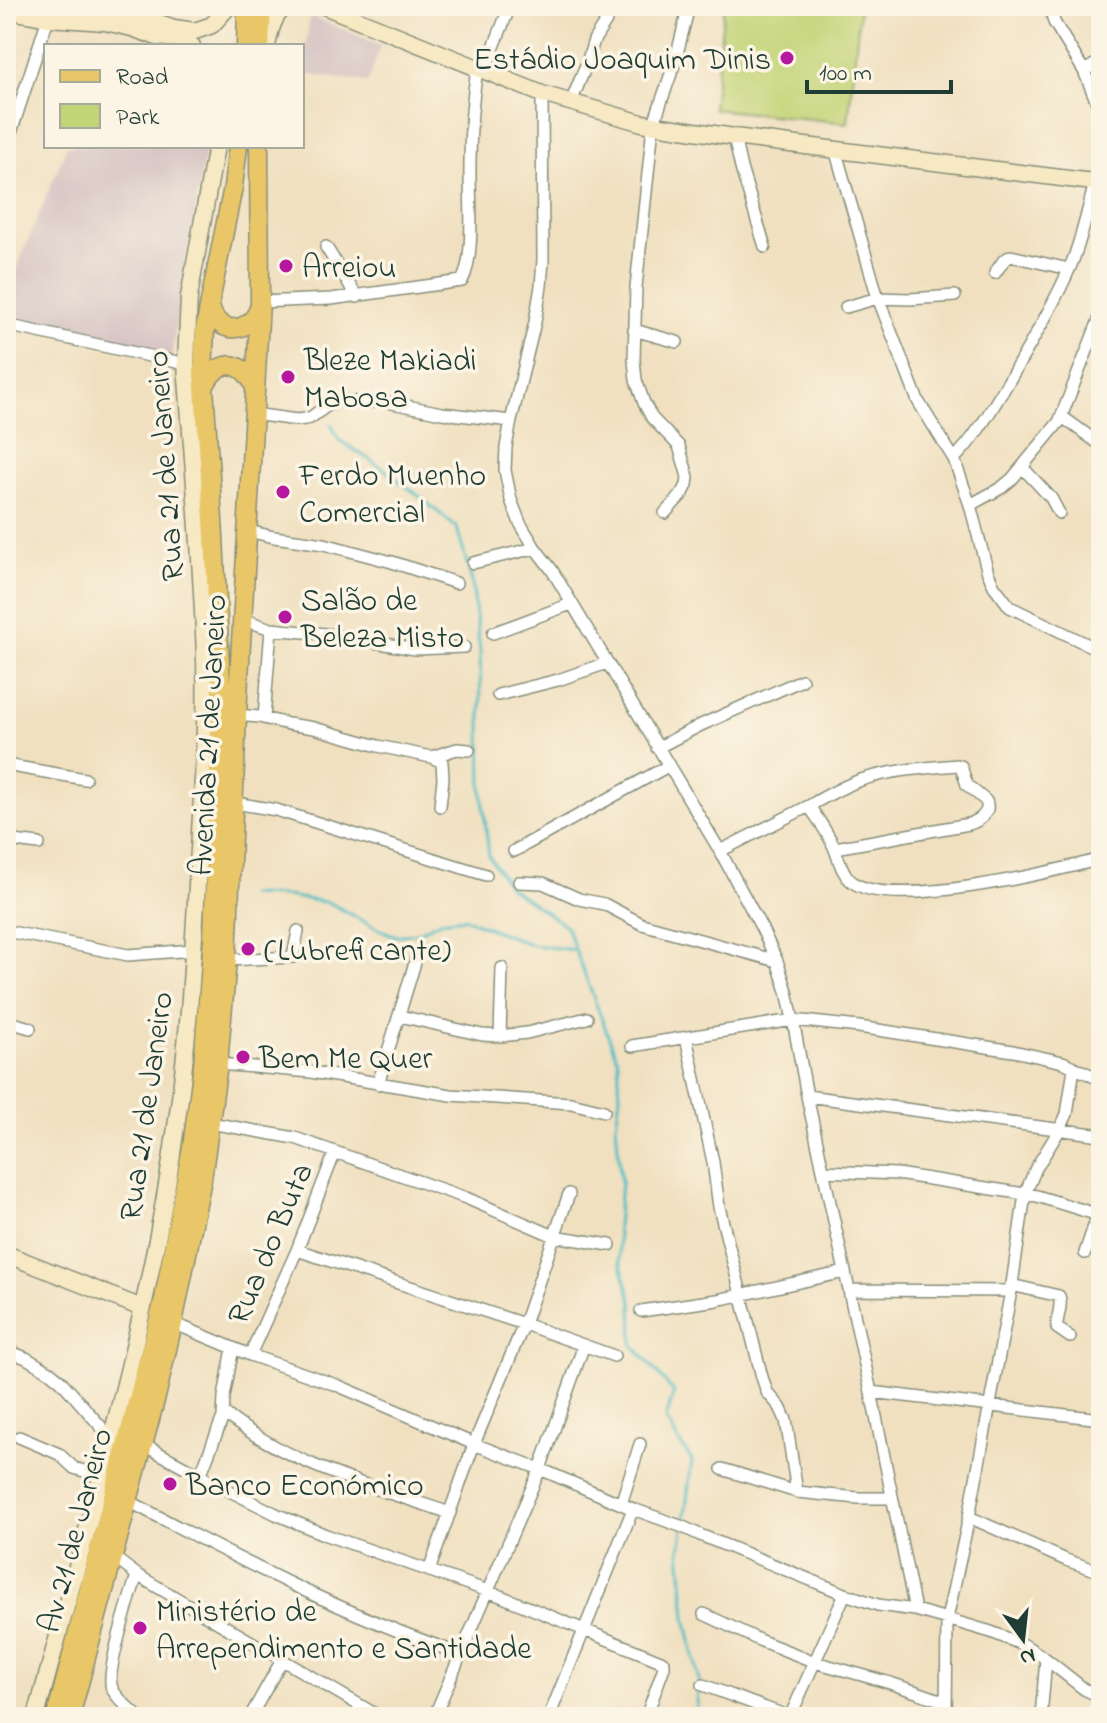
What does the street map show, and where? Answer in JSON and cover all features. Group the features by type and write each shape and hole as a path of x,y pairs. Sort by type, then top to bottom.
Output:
{"main road":[{"path":"246,44 247,6"},
{"path":"260,44 262,6"},
{"name":"Avenida 21 de Janeiro","path":"137,1404 164,1299 192,1147 208,1014 221,687 204,388 205,330 238,148"},
{"name":"Avenida 21 de Janeiro","path":"173,1323 195,1219 210,1123 227,960 260,305 259,148"},
{"path":"210,302 214,317 227,328 244,327 251,322 260,305"},
{"path":"204,388 211,373 225,366 241,368 255,387"},
{"path":"70,1717 173,1323"},
{"name":"Av 21 de Janeiro","path":"56,1717 137,1404"}],"street":[{"path":"82,6 136,15 174,28 195,31 212,25 229,6"},
{"path":"267,44 272,24 286,6"},
{"path":"324,6 483,65 654,121 882,146 1099,179"},
{"path":"349,6 542,94 654,121 734,137 1099,179"},
{"path":"260,305 357,297 465,279 471,219 472,101 483,65 510,6"},
{"path":"574,95 594,40 606,21 609,6"},
{"path":"665,513 683,493 688,477 679,446 652,418 644,403 636,380 634,330 639,243 654,121 675,62 689,6"},
{"path":"1050,6 1054,22 1084,71 1101,112"},
{"path":"6,10 48,18 105,22 132,28 163,41 178,39 188,44"},
{"path":"6,148 48,18"},
{"path":"1084,71 1101,61"},
{"path":"542,94 543,260 535,322 506,447 505,470 511,500 520,523 552,570 720,851 777,961 793,1020 915,1610"},
{"path":"734,137 765,247"},
{"name":"Rua 21 de Janeiro","path":"36,1717 142,1308 176,1129 188,1037 205,665 186,364 189,297 216,148"},
{"path":"835,149 878,298 918,401 954,459 994,586 1010,607 1101,651"},
{"path":"954,459 984,421 1069,269 1099,179"},
{"path":"326,247 357,297"},
{"path":"995,273 1011,256 1069,269"},
{"path":"846,307 878,298 955,296"},
{"path":"970,505 1001,488 1023,468 1059,422 1101,315"},
{"path":"6,325 186,364"},
{"path":"634,330 677,342"},
{"path":"253,414 297,420 310,418 340,400 361,403 382,401 442,413 511,421"},
{"path":"1061,416 1101,445"},
{"path":"1023,468 1045,491 1059,513"},
{"path":"248,531 324,544 456,583"},
{"path":"473,563 535,548"},
{"path":"493,633 571,604"},
{"path":"242,619 271,629 326,634 415,649 464,647"},
{"path":"264,718 271,629"},
{"path":"498,695 558,680 607,663"},
{"path":"657,748 802,680"},
{"path":"237,715 314,728 431,757 442,762 444,769 440,806"},
{"path":"431,757 457,749 469,750"},
{"path":"6,765 85,779"},
{"path":"514,851 668,766"},
{"path":"720,851 862,779 901,772 961,766 967,785 988,805 980,819 969,824 835,848"},
{"path":"235,803 276,810 486,875"},
{"path":"809,806 835,848 843,872 860,887 882,892 980,886 1101,859"},
{"path":"6,840 39,844"},
{"path":"519,882 543,883 579,899 604,904 642,924 777,961"},
{"path":"6,931 128,955 194,950"},
{"path":"227,960 293,957 298,931"},
{"path":"378,1084 417,956"},
{"path":"500,1036 502,968"},
{"path":"400,1016 482,1035 500,1036 527,1033 587,1018"},
{"path":"632,1046 793,1020 998,1049 1063,1062 1101,1080"},
{"path":"6,1021 30,1028"},
{"path":"686,1037 713,1162 719,1207 762,1377 767,1392 786,1420 797,1492"},
{"path":"218,1064 311,1072 451,1095 571,1103 604,1111"},
{"path":"946,1717 947,1619 969,1517 1025,1194 1070,1105 1074,1068"},
{"path":"807,1096 1101,1135"},
{"path":"210,1123 295,1138 466,1198 554,1236 610,1245"},
{"name":"Rua do Buta","path":"250,1355 297,1250 335,1152"},
{"path":"824,1171 897,1174 1037,1196 1095,1215 1085,1253"},
{"path":"429,1571 474,1444 524,1324 569,1194"},
{"path":"297,1250 614,1356"},
{"path":"6,1254 142,1308"},
{"path":"641,1311 717,1300 845,1272"},
{"path":"850,1290 1011,1288 1059,1296 1057,1328 1070,1337"},
{"path":"173,1323 250,1355 339,1386 845,1594 878,1605 915,1610 947,1619 1026,1646 1084,1689 1101,1697"},
{"path":"434,1717 540,1469 584,1345"},
{"path":"200,1476 224,1413 233,1348"},
{"path":"6,1350 26,1358 61,1381 110,1437"},
{"path":"871,1392 1101,1419"},
{"path":"224,1413 256,1435 308,1462 450,1513"},
{"path":"19,1437 59,1454 74,1468 100,1476"},
{"path":"142,1444 276,1514 326,1535 488,1591 664,1663 646,1717"},
{"path":"621,1504 640,1444"},
{"path":"722,1469 797,1492 892,1498"},
{"path":"127,1500 299,1589 408,1636 461,1654"},
{"path":"549,1717 633,1509"},
{"path":"969,1517 1101,1572"},
{"path":"112,1556 137,1575 380,1717"},
{"path":"137,1575 117,1643 111,1683 113,1690 138,1717"},
{"path":"703,1685 790,1717 845,1594"},
{"path":"704,1614 815,1662 946,1702"},
{"path":"1041,1717 1046,1659"},
{"path":"250,1717 282,1660"},
{"path":"6,1683 6,1711"}],"shaded area":[{"path":"310,16 381,45 368,82 304,74"},
{"path":"66,148 206,148 171,357 6,314 6,294"}],"green space":[{"name":"Estádio Joaquim Dinis","path":"724,6 860,6 848,123 713,109"}],"waterway":[{"path":"331,424 339,440 381,467 457,528 472,582 480,651 482,791 489,856 509,887 566,926 618,1061 620,1096 616,1125 621,1183 617,1226 620,1262 632,1301 633,1345 674,1392 666,1419 692,1460 684,1523"},
{"path":"249,895 286,896 330,903 396,936 417,933 440,921 464,918 532,945 575,950"},
{"path":"683,1530 680,1550 686,1617 699,1681 698,1717"}],"place":[{"name":"Estádio Joaquim Dinis","path":"787,58"},
{"name":"Arreiou","path":"286,266"},
{"name":"Bleze Makiadi Mabosa","path":"288,377"},
{"name":"Ferdo Muenho Comercial","path":"283,492"},
{"name":"Salão de Beleza Misto","path":"285,617"},
{"name":"(Lubreficante)","path":"248,949"},
{"name":"Bem Me Quer","path":"243,1057"},
{"name":"Banco Económico","path":"170,1484"},
{"name":"Ministério de Arrependimento e Santidade","path":"140,1628"}]}
